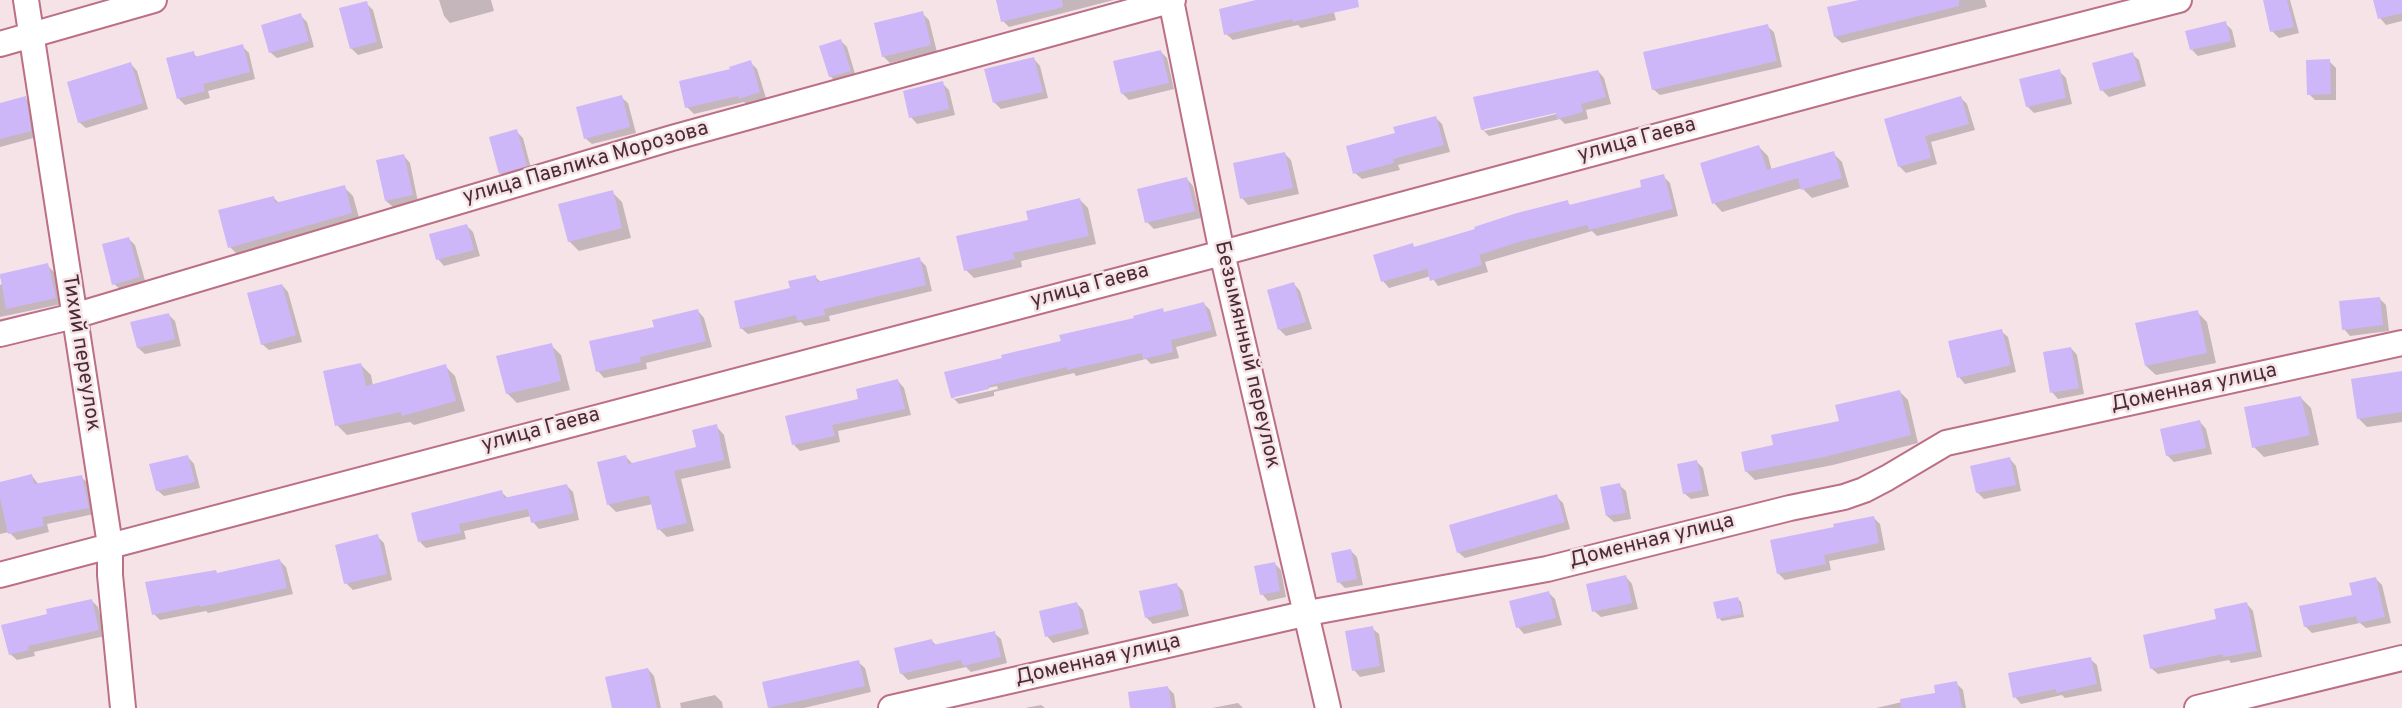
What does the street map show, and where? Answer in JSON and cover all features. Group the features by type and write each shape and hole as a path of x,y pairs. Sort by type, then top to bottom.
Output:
{"street":[{"name":"Тихий переулок","path":"26,0 110,545 110,576 123,708"},
{"path":"0,44 154,0"},
{"name":"Безымянный переулок","path":"1171,0 1222,253 1328,708"},
{"name":"улица Павлика Морозова","path":"0,334 74,316 672,138 1171,0"},
{"name":"улица Гаева","path":"0,575 1222,253 1854,83 2179,0"},
{"name":"Доменная улица","path":"891,708 1308,613 1547,569 1844,497 1887,478 1946,443 2402,344"},
{"path":"2197,708 2402,658"}],"building":[{"path":"996,0 1062,0 1063,7 1001,22"},
{"path":"1256,0 1358,0 1359,7 1224,35 1219,9"},
{"path":"1859,0 1959,0 1959,6 1834,37 1827,7"},
{"path":"2263,0 2287,0 2294,27 2270,32"},
{"path":"2373,0 2402,0 2402,13 2378,19"},
{"path":"367,1 377,42 350,49 339,8"},
{"path":"923,11 931,45 882,57 874,23"},
{"path":"301,13 309,41 269,53 261,25"},
{"path":"2226,21 2231,41 2190,50 2185,31"},
{"path":"1768,24 1777,61 1652,90 1643,52"},
{"path":"841,39 851,71 829,77 819,46"},
{"path":"243,44 250,72 203,84 205,91 177,99 166,58 194,51 195,57"},
{"path":"1161,50 1169,83 1121,94 1113,61"},
{"path":"2133,52 2141,80 2100,91 2092,63"},
{"path":"1034,57 1043,92 993,103 984,69"},
{"path":"2330,59 2331,94 2307,95 2306,60"},
{"path":"751,60 760,92 739,99 738,96 685,108 679,81 730,69 729,67"},
{"path":"131,62 143,103 78,123 67,82"},
{"path":"2060,69 2066,98 2026,107 2019,79"},
{"path":"1598,70 1606,97 1581,104 1583,112 1557,119 1556,113 1481,130 1473,97"},
{"path":"943,81 949,109 909,118 903,91"},
{"path":"622,95 630,127 584,139 576,107"},
{"path":"26,96 31,131 0,139 0,103"},
{"path":"1961,96 1969,124 1925,136 1931,158 1898,167 1884,119"},
{"path":"1436,116 1444,145 1393,159 1394,163 1353,174 1346,146 1395,133 1393,127"},
{"path":"517,129 527,166 499,174 489,137"},
{"path":"1759,145 1767,170 1834,151 1842,178 1801,190 1798,178 1712,204 1700,163"},
{"path":"1285,152 1293,188 1240,199 1233,163"},
{"path":"404,154 413,195 385,201 376,160"},
{"path":"1664,174 1673,209 1589,230 1587,225 1522,241 1479,255 1482,265 1430,281 1427,269 1381,282 1373,255 1413,243 1414,247 1517,213 1568,200 1569,205 1641,187 1640,180"},
{"path":"1187,177 1195,211 1145,223 1137,189"},
{"path":"345,185 352,213 228,248 218,210 274,196 275,203"},
{"path":"613,190 622,228 568,242 558,204"},
{"path":"1080,198 1089,236 1013,253 1015,259 964,271 956,236 1028,220 1026,211"},
{"path":"467,224 474,250 436,260 429,234"},
{"path":"129,237 140,277 112,285 102,244"},
{"path":"920,257 926,285 824,309 825,315 797,321 796,315 740,329 734,301 790,288 788,281 816,275 817,282"},
{"path":"48,263 56,298 6,309 0,274"},
{"path":"1294,282 1306,322 1278,330 1267,290"},
{"path":"282,284 296,335 261,345 247,293"},
{"path":"2380,297 2383,325 2342,330 2339,301"},
{"path":"1204,302 1212,330 1171,340 1173,352 1143,359 1142,353 1067,370 1067,367 951,398 944,372 1061,341 1059,335 1134,318 1133,316 1163,308 1164,312"},
{"path":"698,309 706,341 640,357 641,362 596,372 589,341 654,327 652,320"},
{"path":"2198,310 2207,353 2145,366 2135,323"},
{"path":"169,313 175,339 137,348 130,322"},
{"path":"2002,329 2011,365 1957,378 1948,341"},
{"path":"552,343 561,381 506,394 496,356"},
{"path":"2071,347 2079,388 2050,393 2043,352"},
{"path":"361,363 366,386 446,364 456,401 402,416 401,412 335,426 323,371"},
{"path":"2402,371 2402,412 2357,419 2351,379"},
{"path":"898,379 905,409 832,425 835,436 792,445 785,416 858,399 856,389"},
{"path":"1900,390 1911,435 1824,457 1745,472 1741,452 1773,445 1771,435 1839,421 1835,405"},
{"path":"2301,396 2310,435 2252,448 2244,407"},
{"path":"2200,420 2206,448 2166,456 2160,429"},
{"path":"717,424 724,460 674,471 687,523 657,530 649,495 607,505 597,462 626,455 628,464 696,447 692,430"},
{"path":"188,455 195,482 156,491 149,464"},
{"path":"2010,457 2016,485 1976,493 1970,466"},
{"path":"1697,460 1703,490 1683,494 1677,464"},
{"path":"32,474 34,484 82,475 89,508 42,517 44,526 8,534 0,498 0,482"},
{"path":"1620,483 1626,513 1606,516 1600,487"},
{"path":"567,484 574,513 531,523 528,509 459,524 461,533 418,542 411,513 502,490 504,498"},
{"path":"1557,494 1565,522 1457,553 1449,525"},
{"path":"1874,516 1879,543 1824,555 1826,564 1777,574 1770,540"},
{"path":"378,534 387,574 344,584 335,545"},
{"path":"1351,549 1357,579 1337,583 1331,553"},
{"path":"280,559 287,588 152,615 145,582 216,570 217,573"},
{"path":"1275,562 1280,591 1260,595 1254,566"},
{"path":"1626,575 1632,603 1592,612 1586,584"},
{"path":"2376,577 2385,617 2358,623 2356,616 2304,627 2299,606 2352,595 2349,583"},
{"path":"1177,583 1183,609 1145,618 1139,591"},
{"path":"1549,591 1556,618 1516,628 1509,601"},
{"path":"1738,597 1742,614 1717,619 1713,602"},
{"path":"92,599 99,630 28,646 29,650 9,655 1,625 47,614 46,609"},
{"path":"1077,602 1083,628 1045,637 1039,611"},
{"path":"2247,602 2257,651 2223,657 2223,654 2150,669 2143,635 2216,619 2214,609"},
{"path":"1373,626 1380,666 1352,671 1345,631"},
{"path":"995,631 1001,657 963,666 961,660 900,674 894,648 932,639 933,645"},
{"path":"2091,657 2097,684 2056,693 2056,689 2013,698 2008,673"},
{"path":"859,660 865,686 768,708 762,682"},
{"path":"648,668 657,708 612,708 605,677"},
{"path":"1957,681 1962,708 1901,708 1900,699 1935,693 1934,685"},
{"path":"1168,686 1172,708 1130,708 1128,692"}]}
